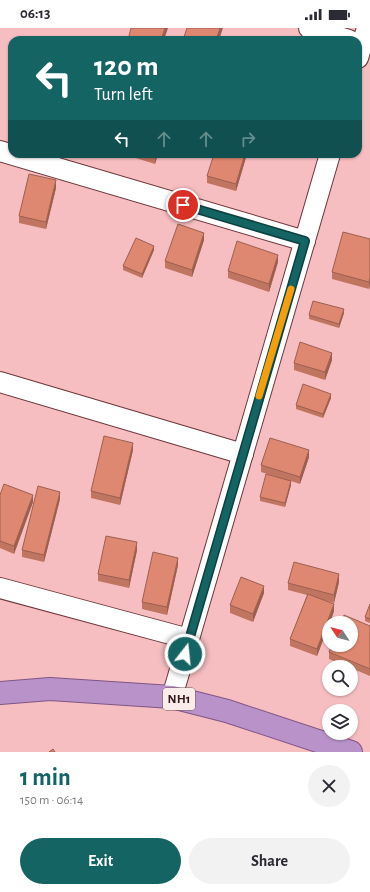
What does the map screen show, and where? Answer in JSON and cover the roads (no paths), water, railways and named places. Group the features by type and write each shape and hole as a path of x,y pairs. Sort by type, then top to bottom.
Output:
{"highway":[{"name":"NH1","path":"0,693 50,689 172,697 228,711 351,752"}],"street":[{"path":"309,28 336,36"},
{"path":"24,158 305,241"},
{"path":"172,697 329,158"},
{"path":"0,382 243,454"},
{"path":"0,588 189,639"}]}
